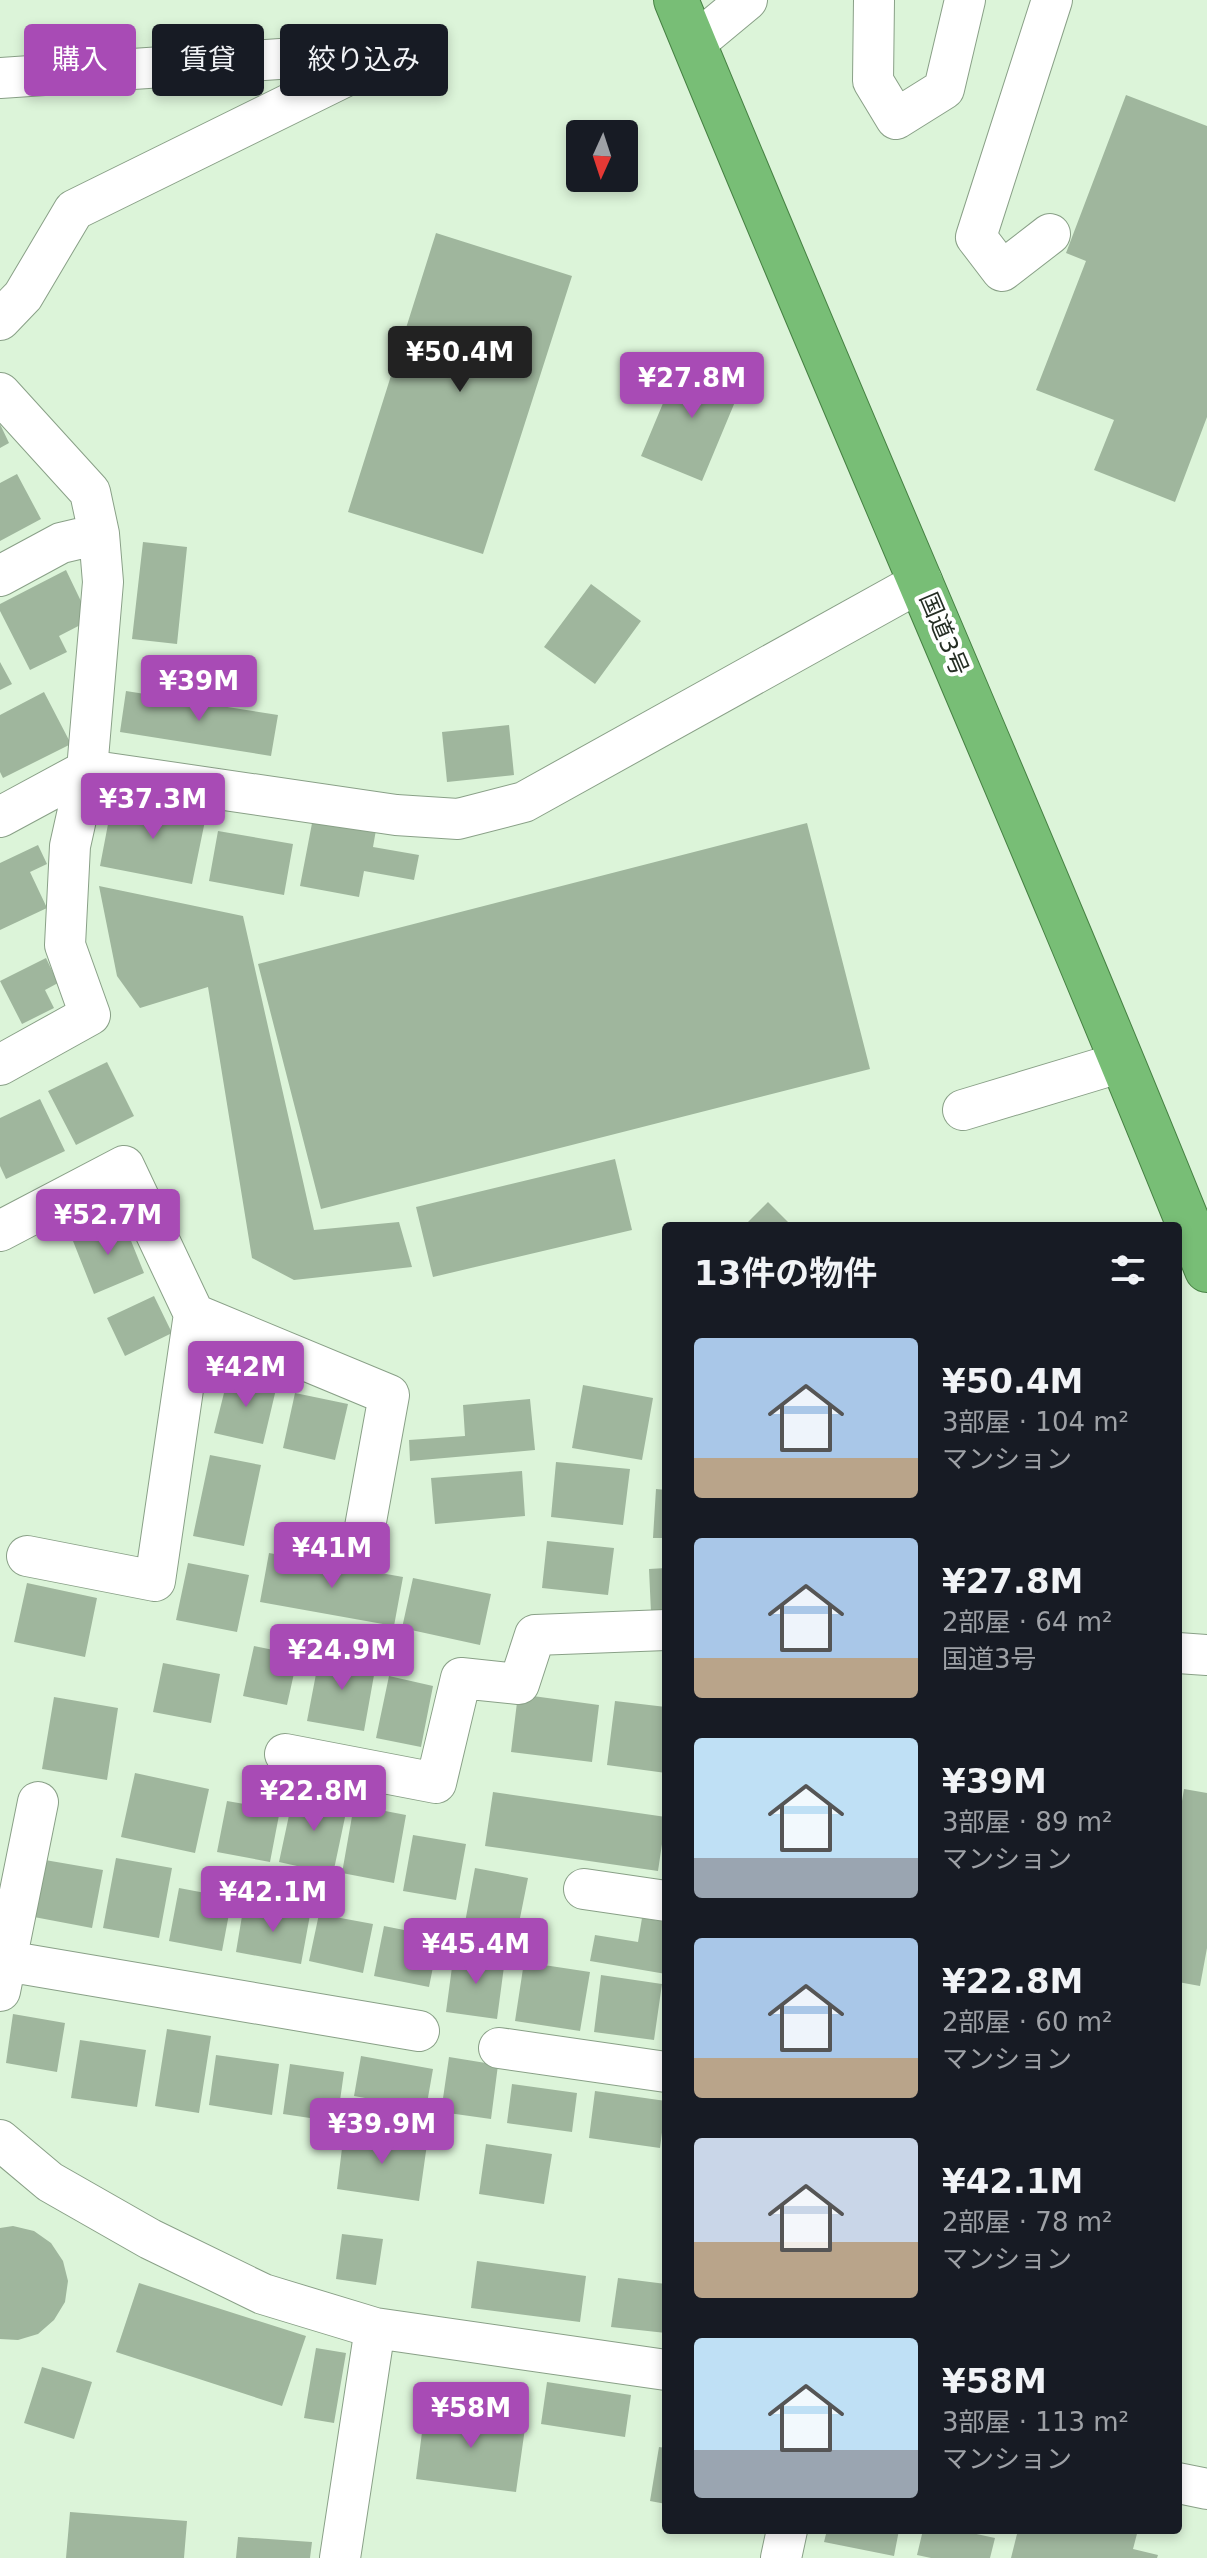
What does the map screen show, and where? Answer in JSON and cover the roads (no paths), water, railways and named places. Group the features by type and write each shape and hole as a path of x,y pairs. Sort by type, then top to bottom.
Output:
{"highway":[{"name":"国道3号","path":"676,0 760,206 922,581 1207,1270"}],"street":[{"path":"694,44 747,0"},
{"path":"874,0 873,81 896,119 944,89 965,0"},
{"path":"1050,234 1002,271 976,237 1052,0"},
{"path":"0,78 397,51 74,210 23,296 0,320"},
{"path":"0,393 90,492 99,534 103,582 87,770 70,846 65,945 90,1015 0,1065"},
{"path":"0,576 61,543 99,534"},
{"path":"0,817 87,770 396,815 458,819 524,802 922,581"},
{"path":"963,1110 1122,1062"},
{"path":"0,1231 124,1166 194,1314 155,1581 27,1556"},
{"path":"194,1314 389,1395 361,1549"},
{"path":"285,1754 436,1783 461,1678 519,1684 535,1635 662,1630"},
{"path":"1182,1653 1207,1655"},
{"path":"38,1802 3,1976 419,2031"},
{"path":"584,1889 662,1900"},
{"path":"499,2048 662,2071"},
{"path":"0,2140 50,2182 150,2239 263,2294 375,2328 662,2369"},
{"path":"340,2558 375,2328"},
{"path":"1182,2484 1207,2489"},
{"path":"781,2558 786,2534"}]}
